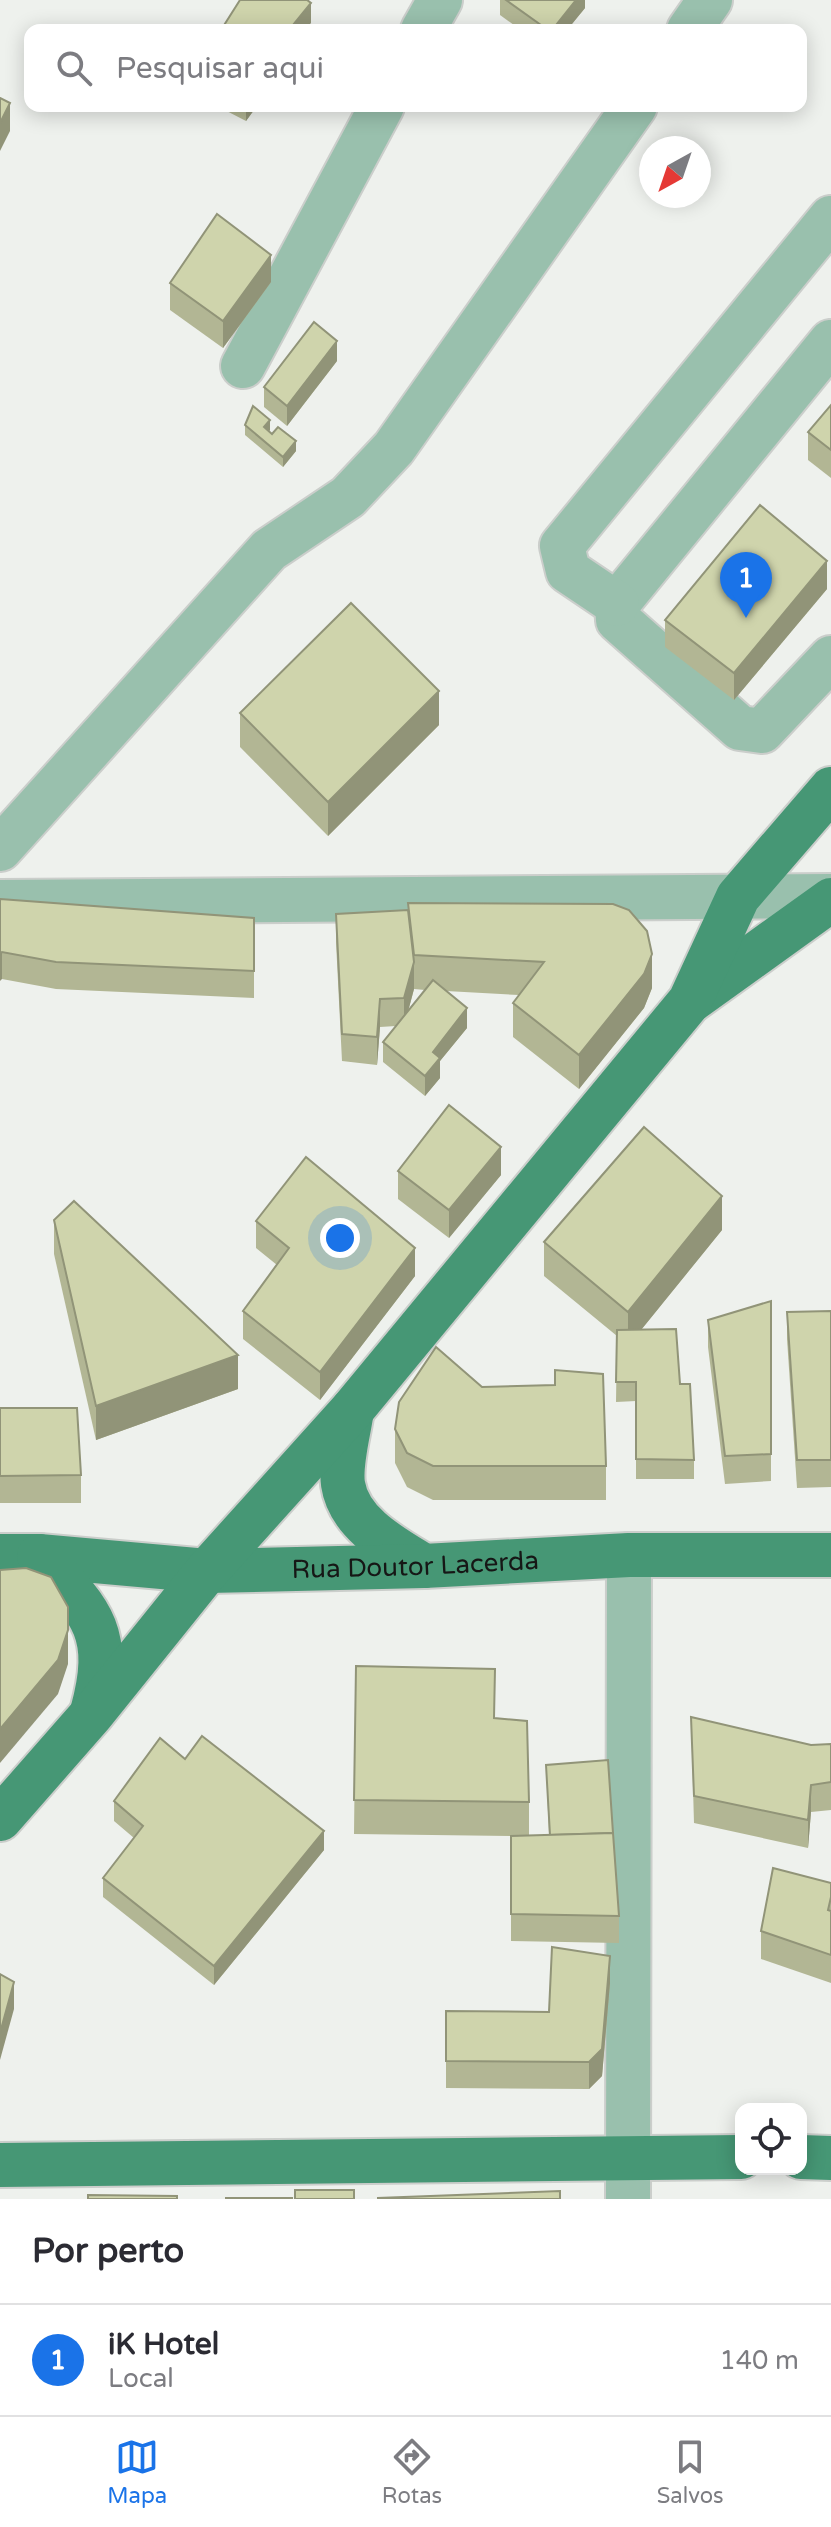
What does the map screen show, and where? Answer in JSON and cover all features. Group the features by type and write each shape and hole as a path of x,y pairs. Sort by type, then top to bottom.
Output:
{"main road":[{"path":"690,1001 738,897 831,789"},
{"path":"0,1819 92,1714 207,1571 352,1410 690,1001 831,898"},
{"path":"352,1410 343,1483 351,1507 375,1535 424,1566"},
{"name":"Rua Doutor Lacerda","path":"19,1556 207,1571 424,1566 629,1555 831,1555"},
{"path":"19,1556 73,1592 96,1624 102,1674 92,1714"},
{"path":"0,2165 735,2157"},
{"path":"807,2157 831,2158"}],"street":[{"path":"426,24 440,0"},
{"path":"693,24 710,0"},
{"path":"243,366 379,112"},
{"path":"0,849 269,550 348,497 394,448 631,112"},
{"path":"617,604 568,571 562,546 831,218"},
{"path":"831,342 617,604 618,620 740,728 762,731 831,658"},
{"path":"0,902 831,898"},
{"path":"628,2199 629,1555"}],"building":[{"path":"240,0 307,0 311,3 294,24 225,24"},
{"path":"506,0 576,0 557,24 540,24"},
{"path":"0,98 10,103 0,123"},
{"path":"217,214 271,255 223,321 170,283"},
{"path":"314,322 337,341 287,406 264,387"},
{"path":"831,405 831,450 808,432"},
{"path":"253,406 270,420 264,427 272,434 278,427 296,441 283,457 245,425"},
{"path":"760,505 827,561 734,673 665,620"},
{"path":"351,603 439,691 328,802 240,713"},
{"path":"0,899 254,918 254,971 56,962 0,954"},
{"path":"408,903 613,904 629,910 647,931 652,954 644,974 579,1055 513,1003 544,962 414,955"},
{"path":"408,910 414,962 404,998 380,999 377,1037 342,1034 336,914"},
{"path":"433,980 467,1008 433,1052 440,1058 425,1076 383,1042"},
{"path":"449,1105 501,1147 449,1210 398,1171"},
{"path":"644,1127 722,1196 628,1312 544,1242"},
{"path":"306,1157 415,1248 320,1372 243,1311 289,1248 256,1221"},
{"path":"74,1201 238,1355 96,1406 54,1220"},
{"path":"771,1301 771,1454 725,1456 708,1320"},
{"path":"831,1311 831,1460 797,1460 787,1312"},
{"path":"676,1329 680,1384 690,1384 694,1460 636,1459 636,1382 616,1382 617,1330"},
{"path":"436,1347 482,1387 555,1385 555,1370 603,1374 606,1466 433,1466 407,1453 395,1429 399,1402"},
{"path":"0,1408 77,1408 81,1475 0,1476"},
{"path":"26,1568 51,1577 68,1607 68,1630 58,1660 0,1729 0,1570"},
{"path":"356,1666 495,1669 494,1718 527,1721 529,1802 354,1800"},
{"path":"691,1717 811,1745 831,1744 831,1782 811,1785 808,1820 694,1796"},
{"path":"202,1736 324,1831 214,1966 103,1878 143,1826 114,1801 160,1738 185,1759"},
{"path":"608,1760 613,1833 550,1835 546,1765"},
{"path":"613,1833 619,1916 511,1914 511,1836"},
{"path":"773,1868 831,1883 828,1910 831,1911 831,1955 761,1931"},
{"path":"552,1947 610,1956 602,2049 589,2062 446,2061 446,2011 549,2012"},
{"path":"0,1974 14,1982 0,2033"},
{"path":"295,2190 354,2190 354,2199 295,2199"},
{"path":"560,2191 560,2199 378,2199 378,2198"},
{"path":"88,2195 177,2196 177,2199 88,2199"},
{"path":"292,2198 292,2199 226,2199"}],"place":[{"name":"iK Hotel","path":"746,618"}]}
